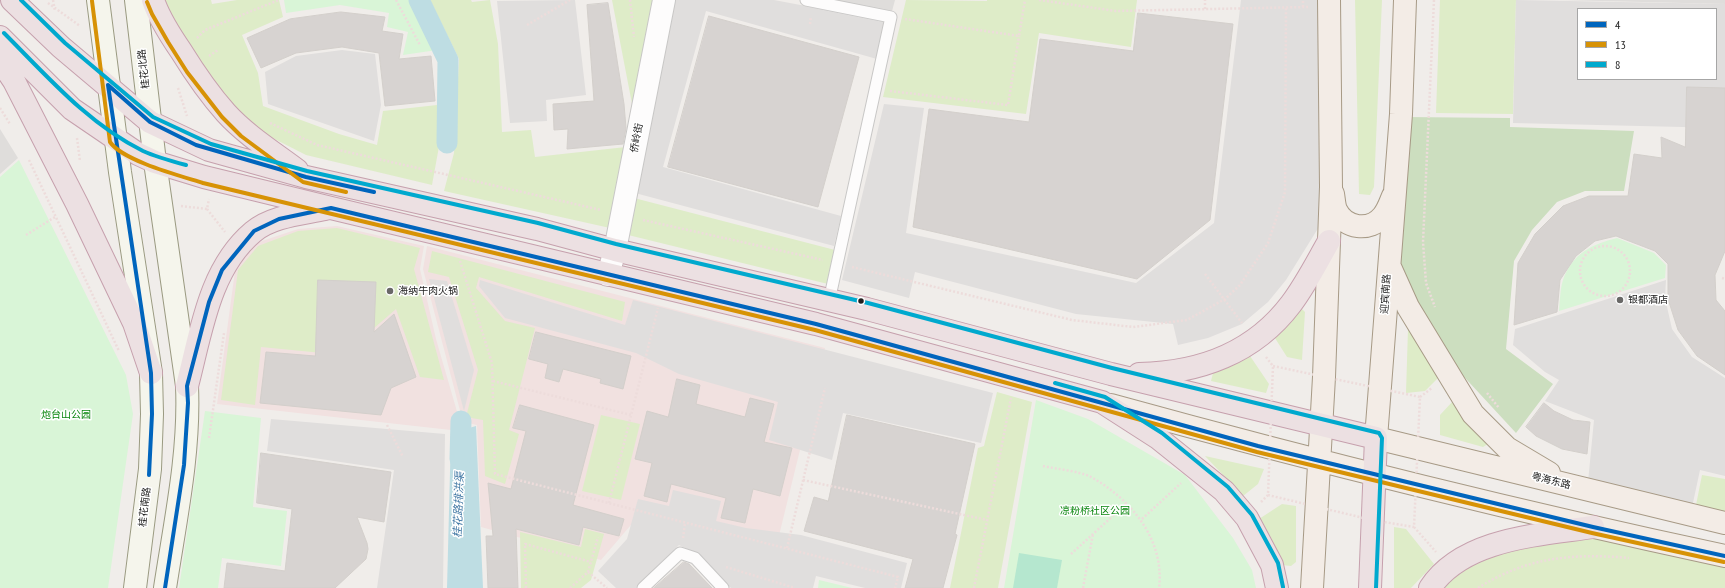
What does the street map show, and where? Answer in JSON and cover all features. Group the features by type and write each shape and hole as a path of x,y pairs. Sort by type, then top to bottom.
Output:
{"highway":[{"path":"12,0 61,48 108,85 150,122 209,150 306,177 538,229 615,250 829,300 1111,374 1376,438"},
{"path":"153,0 157,12 176,44 226,113 245,131 306,177"},
{"path":"0,38 72,108 116,140 138,154 155,162 204,177 816,324 1102,402 1158,438 1224,491 1250,525 1272,565 1277,588"},
{"path":"0,60 14,81 77,204 134,323 151,373"},
{"path":"187,386 209,302 222,270 238,249 254,232 278,219 331,208"},
{"path":"1111,374 1171,372 1198,367 1217,360 1254,339 1272,324 1291,304 1329,241"},
{"name":"迎宾南路","path":"1370,588 1376,438"},
{"path":"1430,588 1449,568 1484,548 1514,538 1593,528"}],"main road":[{"path":"98,0 116,140"},
{"name":"桂花北路","path":"136,0 155,162"},
{"name":"迎宾南路","path":"1376,438 1388,264 1401,114 1405,0"},
{"path":"1312,588 1321,425 1331,187 1329,3"},
{"name":"桂花南路","path":"116,140 151,373 152,414 150,469 135,588"},
{"path":"155,162 187,386 188,403 184,465 165,588"},
{"path":"1331,187 1336,209 1343,220 1353,226 1364,227 1382,217 1388,209 1394,191"},
{"path":"1388,264 1408,307 1473,414 1507,448 1568,485"},
{"path":"1102,402 1258,446 1593,528 1725,556"},
{"name":"粤海东路","path":"1376,438 1725,524"}],"street":[{"name":"侨岭街","path":"608,275 615,250 664,0"}],"lane":[{"path":"806,0 891,16 829,300"},
{"path":"643,588 680,553 695,558 723,588"}],"path":[{"path":"53,0 54,8"},
{"path":"192,42 205,30 279,0"},
{"path":"396,0 420,45"},
{"path":"527,25 570,0"},
{"path":"875,89 1008,105 1025,0"},
{"path":"1040,0 1116,11 1303,7 1329,3"},
{"path":"1078,0 1078,5"},
{"path":"1205,0 1205,9"},
{"path":"1303,0 1303,7"},
{"path":"1434,0 1423,242 1426,283 1436,311"},
{"path":"267,121 317,145 838,263 1072,320 1133,327 1187,320 1225,299 1240,285 1268,243 1284,192 1286,7"},
{"path":"891,16 1019,36"},
{"path":"0,108 12,127"},
{"path":"26,154 123,358"},
{"path":"26,235 77,204"},
{"path":"1604,246 1620,251 1625,256 1630,271 1625,286 1619,291 1608,295 1596,294 1589,290 1581,275 1581,267 1588,252 1595,248 1604,246"},
{"path":"460,260 492,363 495,474 898,577 895,588"},
{"path":"1205,274 1225,299 1273,366"},
{"path":"610,503 659,303"},
{"path":"208,446 224,330"},
{"path":"493,381 631,415"},
{"path":"787,548 825,388"},
{"path":"1483,388 1502,412"},
{"path":"974,588 1012,392"},
{"path":"387,425 403,457"},
{"path":"1043,466 1090,476 1118,496 1142,519 1158,553 1159,588"},
{"path":"803,480 987,520"},
{"path":"1142,519 1184,481"},
{"path":"1071,554 1126,504"},
{"path":"1083,588 1093,534"},
{"path":"570,588 588,572 598,537"},
{"path":"526,588 525,544 591,562"},
{"path":"1478,588 1496,577 1538,561 1564,557 1607,556 1633,559 1599,552"},
{"path":"695,558 795,588"},
{"path":"588,572 608,588"}],"shaded area":[{"path":"575,0 586,95 546,100 547,121 510,123 497,1"},
{"path":"670,0 774,0 885,21 877,59 706,11 663,167 841,216 834,246 635,193"},
{"path":"812,0 895,0 891,15"},
{"path":"1241,0 1322,0 1322,222 1286,280 1268,302 1242,324 1208,338 1178,345 1173,324 1076,314 915,272 909,298 842,280 884,104 924,108 906,233 1136,283 1214,223"},
{"path":"1516,0 1725,4 1725,128 1513,123"},
{"path":"1560,0 1725,0 1725,4"},
{"path":"342,50 375,54 381,105 374,141 268,104 265,72 296,56"},
{"path":"0,129 18,158 0,174"},
{"path":"337,226 424,246 420,269 436,339 460,422 451,430 217,404 235,271 256,243 298,229"},
{"path":"427,246 825,348 773,560 636,519 601,560 481,527 477,425 463,422 423,269"},
{"path":"429,279 447,281 474,370 464,411"},
{"path":"480,280 625,325 633,300 993,393 981,443 843,413 832,460 769,440 778,402 679,374 636,353 505,318 479,286"},
{"path":"1666,280 1665,298 1672,329 1692,357 1725,378 1725,476 1700,470 1691,512 1588,482 1594,420 1545,401 1559,380 1545,372 1513,345 1515,329"},
{"path":"271,419 445,434 443,588 377,588 394,470 267,451"},
{"path":"673,490 721,501 716,521 746,528 801,535 907,563 901,588 865,588 816,576 813,588 731,588 696,553 679,545 636,588 616,588 598,571 627,539 638,499 669,506"}],"green space":[{"path":"159,0 211,0 212,4 237,0 279,0 283,17 242,35 258,73 263,106 339,134 377,145 383,111 437,105 440,141 432,185 306,155 249,126 230,110"},
{"path":"284,0 412,0 437,50 403,55 408,32 387,27 389,13 340,5 286,13"},
{"path":"430,0 471,0 472,2 490,0 498,44 502,132 531,130 535,157 626,147 610,228 444,191 454,153 459,59"},
{"path":"612,0 656,0 633,109"},
{"path":"906,0 1137,0 1131,47 1039,33 1026,114 883,97"},
{"path":"1355,0 1382,0 1374,187 1370,195 1359,194"},
{"path":"1440,0 1516,0 1513,114 1436,113"},
{"path":"1404,117 1510,118 1510,127 1634,131 1624,191 1585,191 1557,202 1532,230 1514,261 1506,349 1553,384 1516,433 1455,367 1403,279 1393,241"},
{"name":"炮台山公园","path":"19,160 126,375 133,414 108,588 0,588 0,177"},
{"path":"634,198 835,250 828,284 624,234"},
{"path":"337,228 420,248 414,269 444,380 420,377 396,309 343,355 261,347 255,405 221,400 238,270 258,246 298,231"},
{"path":"1617,238 1654,253 1666,265 1665,278 1559,311 1563,280 1572,263 1577,257 1591,247"},
{"path":"432,251 625,302 622,321 479,277 476,288 505,321 535,328 509,430 519,434 505,484 485,476 483,420 466,417 478,370 449,277 428,272"},
{"path":"1299,306 1305,312 1302,360 1287,357 1273,335"},
{"path":"1415,327 1439,377 1425,391 1406,393 1408,329"},
{"path":"1248,353 1269,384 1266,393 1211,381 1213,373"},
{"path":"997,392 1032,402 998,588 950,588 978,448 984,446"},
{"name":"凉粉桥社区公园","path":"1036,400 1088,419 1185,475 1233,538 1252,570 1256,588 1004,588"},
{"path":"1453,401 1493,441 1483,447 1440,435 1440,415"},
{"path":"205,411 261,418 253,507 287,511 281,566 222,558 218,588 179,588"},
{"path":"601,415 640,424 621,500 582,491"},
{"path":"1205,456 1264,469 1258,484 1243,496"},
{"path":"1702,475 1725,479 1725,516 1695,510"},
{"path":"1282,504 1296,506 1296,562 1291,566 1282,565 1271,538 1259,519"},
{"path":"1394,527 1406,529 1434,564 1411,588 1394,588"},
{"path":"585,529 604,534 591,580 581,588 521,588 520,532 581,547"},
{"path":"1593,531 1725,561 1725,588 1436,588 1466,559"},
{"path":"1019,553 1062,560 1057,588 1013,588"},
{"path":"819,580 852,588 818,588"}],"water":[{"path":"476,426 483,588 447,588 451,433"}],"building":[{"path":"608,3 624,104 626,128 623,144 567,149 568,129 554,130 553,104 594,101 587,5"},
{"path":"341,12 385,17 382,31 403,34 399,59 431,56 435,101 385,106 379,53 342,47 296,53 261,68 247,38 290,19"},
{"path":"1138,13 1233,24 1210,220 1137,279 913,227 929,109 1029,122 1040,39 1133,51"},
{"path":"709,16 859,57 818,207 668,167"},
{"path":"1687,87 1725,88 1725,251 1715,275 1716,300 1725,311 1725,375 1697,356 1678,330 1668,299 1668,264 1655,251 1616,236 1595,241 1576,256 1560,280 1557,312 1514,325 1518,263 1535,234 1563,206 1589,196 1628,196 1634,154 1662,158 1661,137 1685,147"},
{"path":"318,280 376,282 374,332 394,314 416,377 391,388 381,415 260,403 266,352 315,356"},
{"path":"536,332 631,356 623,389 600,383 601,379 563,369 559,382 545,378 548,364 529,359"},
{"path":"677,379 700,385 696,404 745,417 750,398 774,404 764,442 792,448 780,496 753,489 745,523 721,518 726,498 671,484 667,502 644,496 652,463 635,459 647,411 668,417"},
{"path":"1544,403 1554,411 1573,420 1590,422 1587,454 1562,449 1536,436 1526,427"},
{"path":"520,405 594,425 573,505 624,519 619,536 583,527 579,545 516,529 518,588 488,588 486,536 493,536 488,483 511,489 526,431 513,428"},
{"path":"847,415 975,444 955,534 957,535 943,588 905,588 913,559 804,531 814,497 828,501"},
{"path":"261,453 391,472 384,522 357,517 367,543 368,549 366,559 335,588 224,588 227,563 285,571 292,509 257,503"},
{"path":"684,562 689,564 712,588 654,588"}],"waterway":[{"path":"419,0 448,60 447,143"},
{"name":"桂花路排洪渠","path":"460,459 461,421"}],"transit line":[{"name":"8","path":"21,0 65,43 153,117 211,144 307,171 538,223 616,244 868,303 1112,368 1379,433 1382,438 1376,588"},
{"name":"13","path":"92,1 110,142 117,149 127,155 167,172 203,183 815,330 1257,452 1592,533 1724,562"},
{"name":"13","path":"147,2 152,14 187,72 222,117 241,136 303,182 346,192"},
{"name":"8","path":"4,33 69,98 104,127 143,151 186,165"},
{"name":"4","path":"108,85 150,122 196,145 306,177 374,192"},
{"name":"4","path":"108,85 151,373 152,414 149,475"},
{"name":"4","path":"165,588 184,465 188,403 187,386 209,302 222,270 254,231 279,219 331,208 816,324 1258,446 1593,527 1725,556"},
{"name":"8","path":"1055,383 1105,397 1162,433 1228,487 1252,515 1278,563 1283,587"}],"place":[{"name":"海纳牛肉火锅","path":"390,291"},
{"name":"银都酒店","path":"1620,300"}]}
